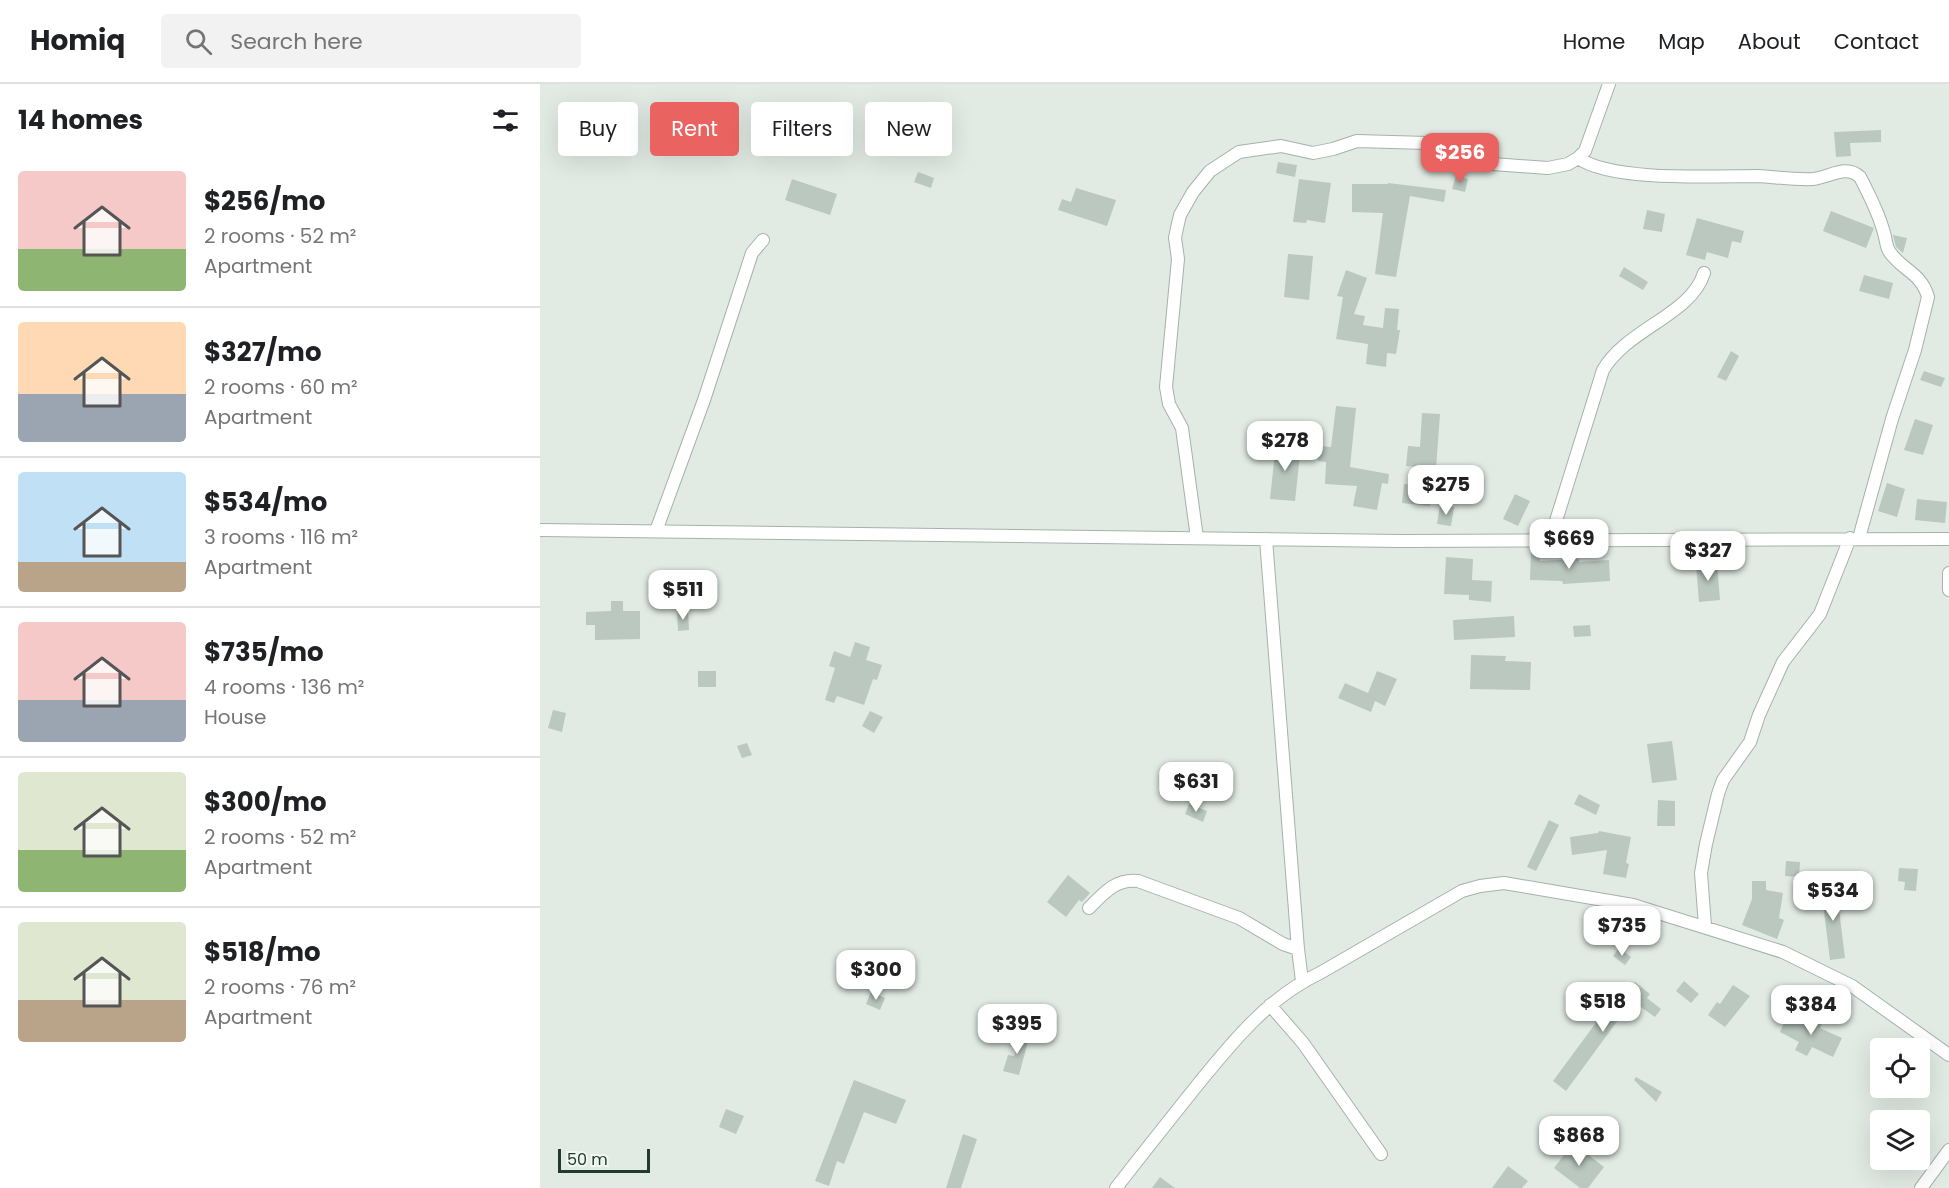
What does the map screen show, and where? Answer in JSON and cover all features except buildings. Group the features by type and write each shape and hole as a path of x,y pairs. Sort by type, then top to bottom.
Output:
{"street":[{"path":"1197,538 1182,429 1169,404 1166,387 1178,259 1175,238 1180,215 1201,180 1239,152 1281,146 1313,153 1357,141 1427,143 1493,164 1548,168 1568,164 1585,151 1609,84"},
{"path":"1578,158 1592,166 1634,174 1812,179 1845,170 1854,171 1860,177 1884,232 1888,249 1900,263 1915,273 1926,289 1928,297 1915,350 1855,538 1834,575 1824,606 1783,662 1759,715 1750,742 1723,780 1718,794 1701,873 1705,926"},
{"path":"656,531 704,400 752,253 764,240"},
{"path":"1550,540 1603,370 1612,355 1630,339 1687,300 1700,284 1704,273"},
{"path":"540,530 1400,541 1949,539"},
{"path":"1266,539 1302,981"},
{"path":"1949,573 1949,590"},
{"path":"1089,908 1105,892 1121,881 1138,880 1239,918 1283,944 1298,949"},
{"path":"1116,1188 1206,1074 1270,1005 1302,981 1320,973 1452,896 1480,886 1504,883 1633,905 1783,952 1832,975 1867,996 1949,1055"},
{"path":"1270,1005 1303,1043 1381,1154"},
{"path":"1921,1188 1949,1150"}]}
